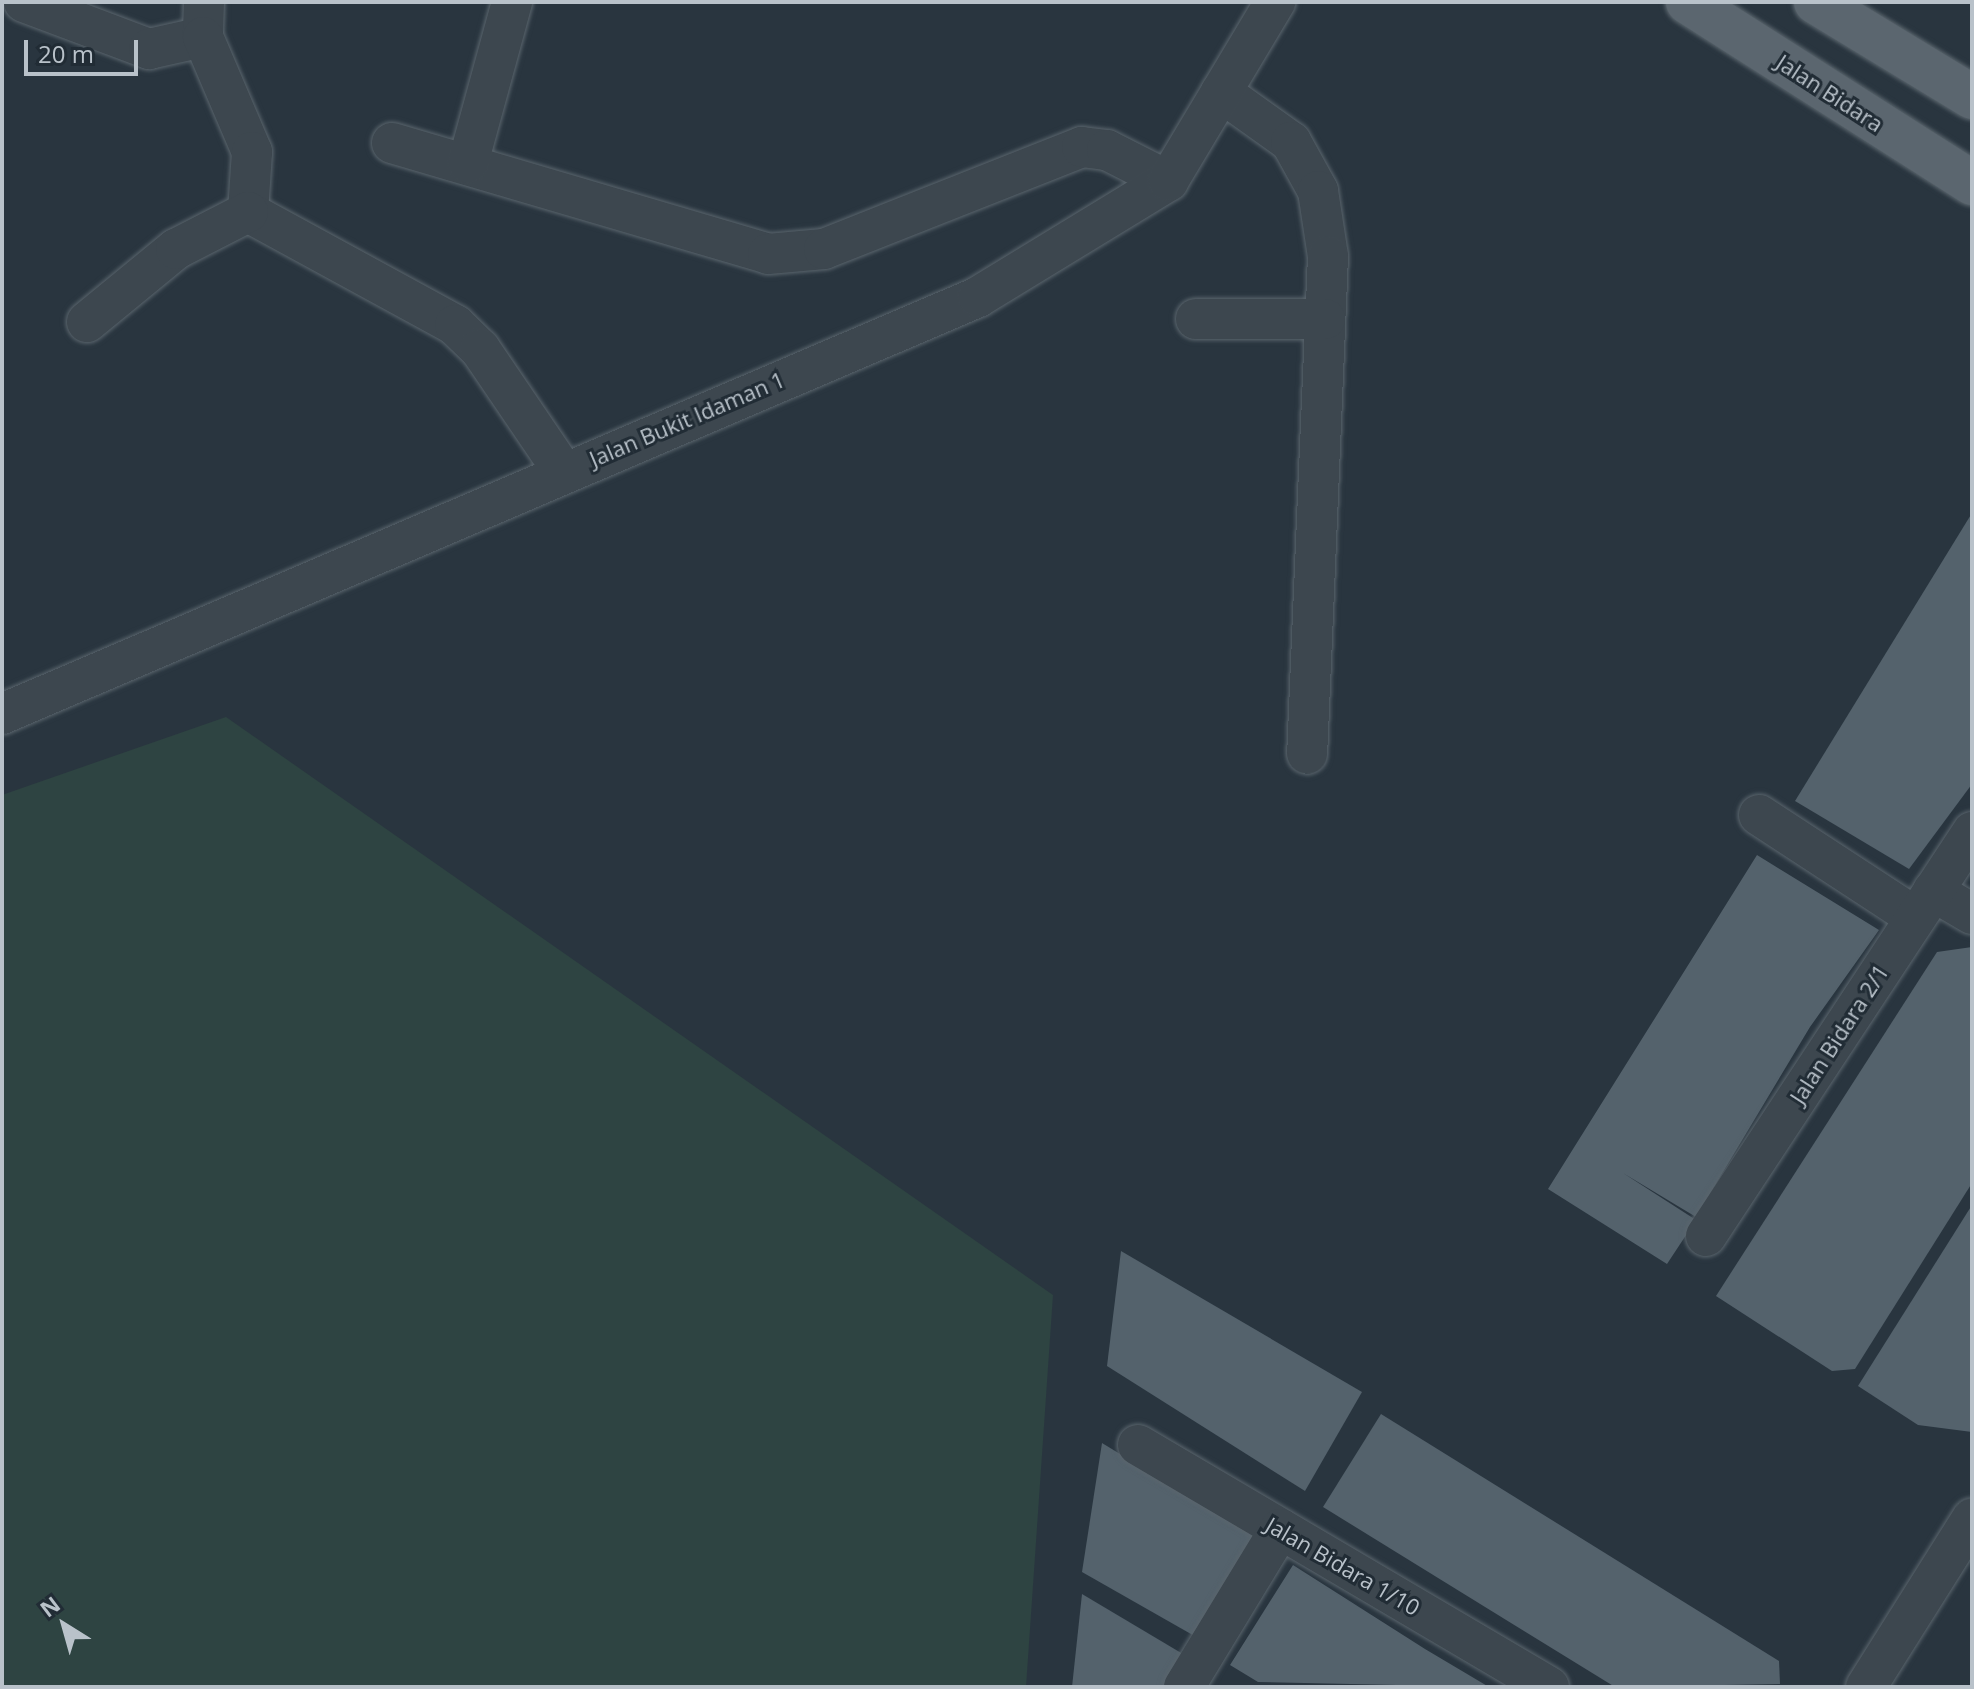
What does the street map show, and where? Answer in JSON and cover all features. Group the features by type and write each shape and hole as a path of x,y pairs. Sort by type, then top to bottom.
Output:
{"main road":[{"name":"Jalan Bidara","path":"1688,2 1972,183"},
{"path":"1816,2 1972,97"}],"street":[{"path":"24,2 149,49 204,19 252,152 248,212"},
{"path":"468,163 512,2"},
{"name":"Jalan Bukit Idaman 1","path":"2,714 563,471 978,297 1168,181 1275,2"},
{"path":"1221,92 1291,142 1318,191 1328,256 1307,754"},
{"path":"392,143 768,254 824,249 1082,147 1107,150 1168,181"},
{"path":"87,322 176,249 248,212"},
{"path":"248,212 455,325 480,349 563,471"},
{"path":"1196,319 1325,319"},
{"path":"1759,815 1924,904 1972,914"},
{"name":"Jalan Bidara 2/1","path":"1706,1236 1972,832"},
{"name":"Jalan Bidara 1/10","path":"1138,1445 1549,1687"},
{"path":"1866,1687 1972,1519"},
{"path":"1184,1687 1280,1529"}],"green space":[{"path":"226,717 1053,1295 1026,1687 2,1687 2,795"}],"building":[{"path":"1972,513 1972,784 1909,869 1795,801"},
{"path":"1757,855 1879,930 1810,1027 1696,1217 1623,1173 1696,1220 1667,1264 1548,1189"},
{"path":"1972,947 1972,1183 1855,1369 1832,1371 1716,1296 1937,952"},
{"path":"1972,1205 1972,1432 1918,1425 1858,1386"},
{"path":"1121,1251 1362,1392 1305,1491 1107,1366"},
{"path":"1381,1414 1779,1661 1780,1684 1615,1687 1323,1507"},
{"path":"1102,1443 1263,1541 1205,1642 1082,1572"},
{"path":"1293,1565 1489,1687 1258,1682 1230,1665"},
{"path":"1082,1594 1193,1660 1176,1687 1072,1687"}]}
